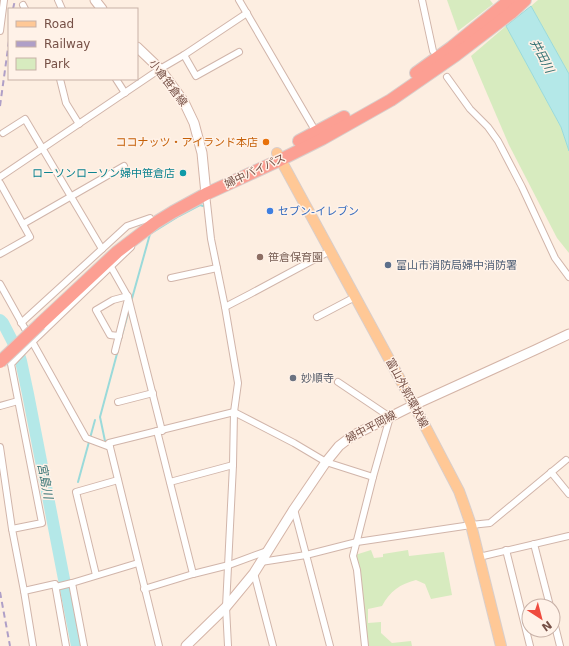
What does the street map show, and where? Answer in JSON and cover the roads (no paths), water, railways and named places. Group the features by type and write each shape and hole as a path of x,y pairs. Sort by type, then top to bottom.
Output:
{"highway":[{"name":"婦中バイパス","path":"0,352 38,322 152,221 173,212 206,191 278,157 322,139 391,100 454,51 510,0"},
{"name":"婦中バイパス","path":"278,157 316,132 387,93 454,51 511,13 525,0"},
{"name":"婦中バイパス","path":"0,362 38,322"}],"main road":[{"name":"小倉笹倉線","path":"138,47 160,69 184,102 194,123 202,153 206,191"},
{"name":"富山外郭環状線","path":"278,157 414,405 459,491 479,557 501,646"},
{"name":"婦中平岡線","path":"186,646 226,608 254,573 294,509 326,462 339,446 352,436 414,405 569,334"}],"street":[{"path":"0,31 4,0"},
{"path":"239,0 316,132"},
{"path":"422,0 433,51"},
{"path":"0,177 160,69 184,55 247,13"},
{"path":"184,55 196,76 239,52"},
{"path":"447,77 470,108 488,127 498,141 522,186 555,258 569,277"},
{"path":"60,80 66,103 79,124"},
{"path":"117,80 125,93"},
{"path":"3,133 25,119 102,249"},
{"path":"23,224 124,166"},
{"path":"0,183 30,237 0,254"},
{"path":"206,191 211,239 225,307 238,383 234,412 229,565 226,608 228,646"},
{"path":"22,323 127,226 152,221"},
{"path":"12,529 42,524 11,364 111,267 152,221"},
{"path":"225,307 330,250"},
{"path":"111,267 128,296 153,393 170,482 193,574"},
{"path":"171,278 217,268"},
{"path":"0,284 86,438 110,447"},
{"path":"115,350 128,296"},
{"path":"119,336 110,335 96,310 112,300 128,296"},
{"path":"317,317 355,297"},
{"path":"338,382 390,417 353,556 357,570 365,646"},
{"path":"118,402 153,393"},
{"path":"0,406 18,401"},
{"path":"159,646 109,443 234,412 294,443 326,462 373,477"},
{"path":"0,447 12,529 33,646"},
{"path":"261,562 306,555 357,542 490,523 566,460"},
{"path":"170,482 233,465"},
{"path":"551,472 569,494"},
{"path":"96,575 76,492 118,480"},
{"path":"294,509 330,646"},
{"path":"479,557 534,544 568,538"},
{"path":"534,544 548,598"},
{"path":"506,550 530,646"},
{"path":"144,589 229,565 268,551"},
{"path":"24,591 55,584 59,586 138,563"},
{"path":"254,573 273,646"},
{"path":"71,583 84,646"},
{"path":"59,586 66,646"}],"water":[{"name":"井田川","path":"531,6 569,74 569,151 561,127 506,26"}],"waterway":[{"path":"131,302 150,234 179,216 200,205 203,206"},
{"path":"120,342 129,310"},
{"name":"宮島川","path":"0,320 18,352 21,361 77,646"},
{"path":"105,441 100,417 118,350"},
{"path":"78,482 95,420"}],"railway":[{"path":"13,8 15,0"},
{"path":"0,106 8,48"},
{"path":"0,592 10,646"}],"place":[{"name":"ココナッツ・アイランド本店","path":"266,142"},
{"name":"ローソンローソン婦中笹倉店","path":"183,173"},
{"name":"セブン-イレブン","path":"270,211"},
{"name":"笹倉保育園","path":"260,257"},
{"name":"富山市消防局婦中消防署","path":"388,265"},
{"name":"妙順寺","path":"293,378"}]}
